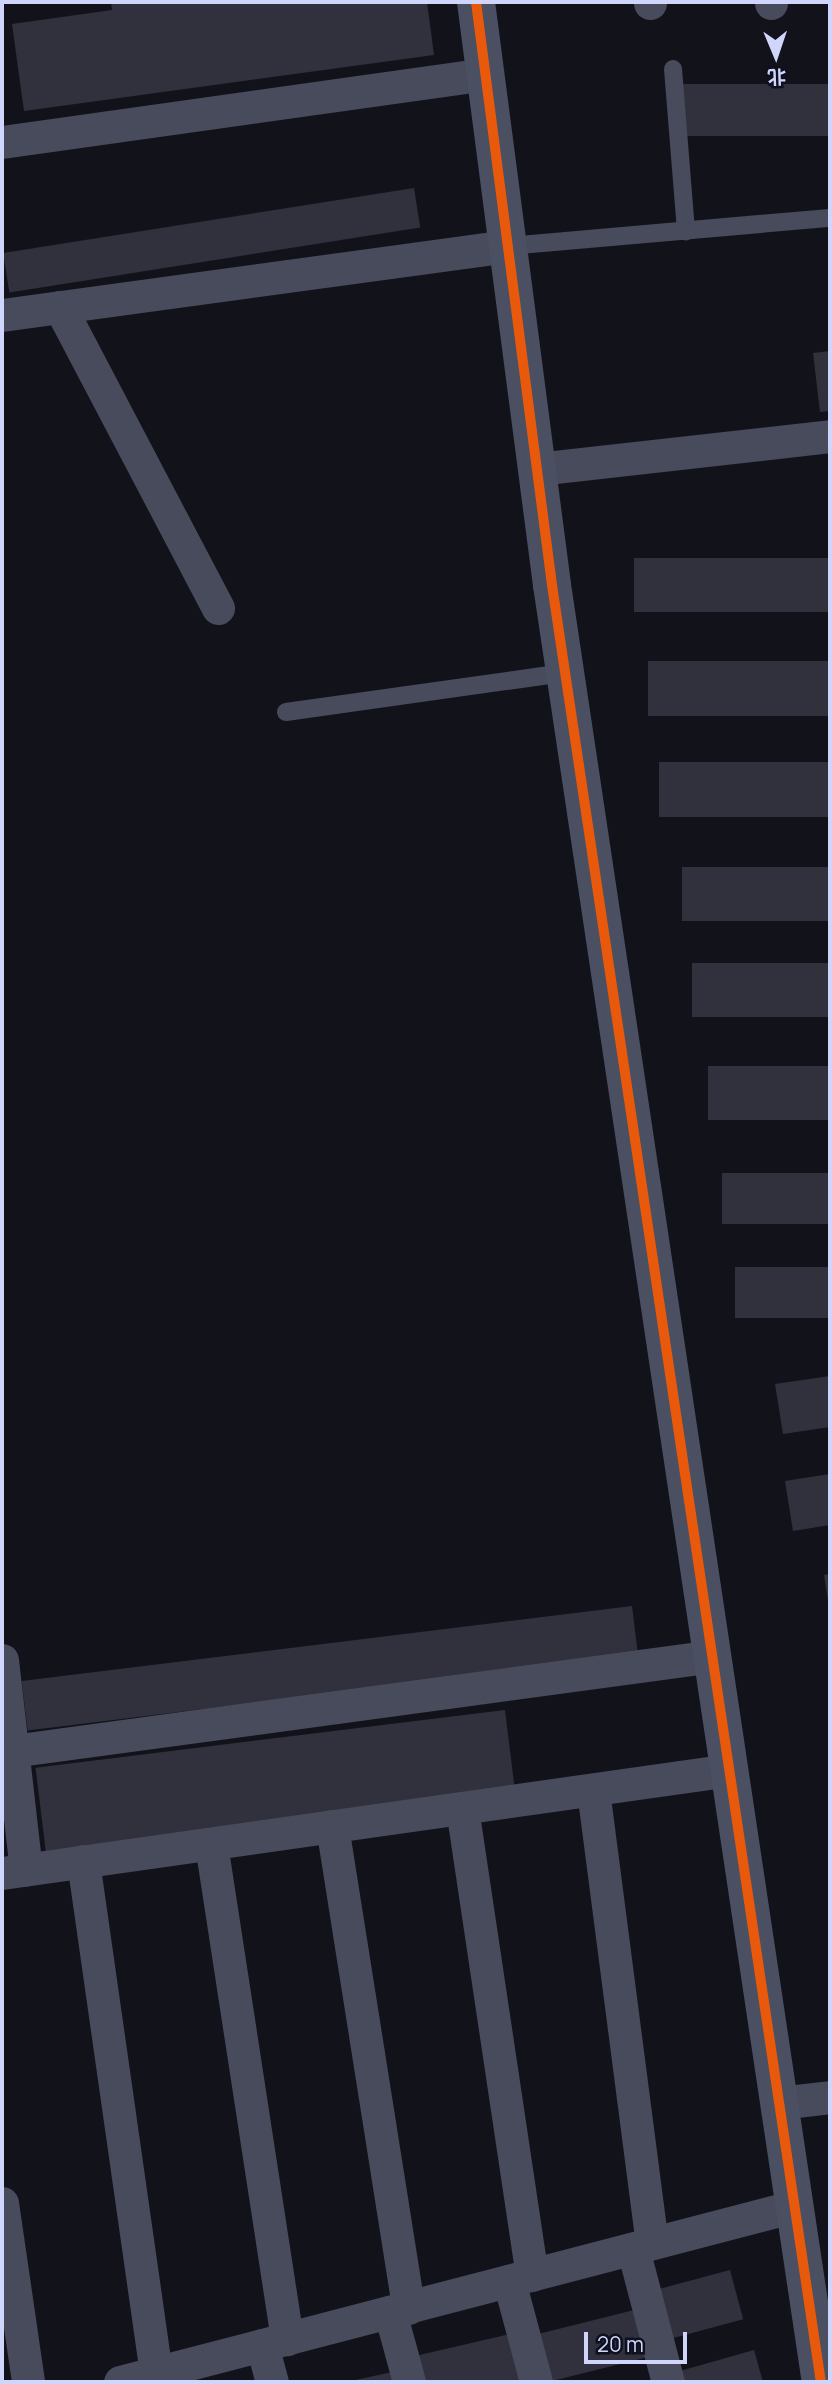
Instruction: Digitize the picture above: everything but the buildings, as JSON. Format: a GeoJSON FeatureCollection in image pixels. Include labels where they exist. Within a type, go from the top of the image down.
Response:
{"type":"FeatureCollection","features":[{"type":"Feature","properties":{"kind":"street"},"geometry":{"type":"LineString","coordinates":[[475,2],[565,673],[821,2382]]}},
{"type":"Feature","properties":{"kind":"street"},"geometry":{"type":"LineString","coordinates":[[2,137],[485,74]]}},
{"type":"Feature","properties":{"kind":"street"},"geometry":{"type":"LineString","coordinates":[[2,315],[508,246]]}},
{"type":"Feature","properties":{"kind":"street"},"geometry":{"type":"LineString","coordinates":[[61,307],[218,608]]}},
{"type":"Feature","properties":{"kind":"street"},"geometry":{"type":"LineString","coordinates":[[537,469],[830,436]]}},
{"type":"Feature","properties":{"kind":"street"},"geometry":{"type":"LineString","coordinates":[[12,1751],[713,1656]]}},
{"type":"Feature","properties":{"kind":"street"},"geometry":{"type":"LineString","coordinates":[[2,1660],[12,1751],[14,1871],[729,1770]]}},
{"type":"Feature","properties":{"kind":"street"},"geometry":{"type":"LineString","coordinates":[[593,1790],[642,2246],[668,2382]]}},
{"type":"Feature","properties":{"kind":"street"},"geometry":{"type":"LineString","coordinates":[[462,1808],[536,2382]]}},
{"type":"Feature","properties":{"kind":"street"},"geometry":{"type":"LineString","coordinates":[[332,1826],[409,2382]]}},
{"type":"Feature","properties":{"kind":"street"},"geometry":{"type":"LineString","coordinates":[[211,1844],[274,2342],[272,2382]]}},
{"type":"Feature","properties":{"kind":"street"},"geometry":{"type":"LineString","coordinates":[[83,1861],[137,2379],[795,2206]]}},
{"type":"Feature","properties":{"kind":"street"},"geometry":{"type":"LineString","coordinates":[[779,2103],[830,2097]]}},
{"type":"Feature","properties":{"kind":"street"},"geometry":{"type":"LineString","coordinates":[[2,2203],[28,2382]]}},
{"type":"Feature","properties":{"kind":"lane"},"geometry":{"type":"LineString","coordinates":[[673,69],[686,230]]}},
{"type":"Feature","properties":{"kind":"lane"},"geometry":{"type":"LineString","coordinates":[[508,246],[830,218]]}},
{"type":"Feature","properties":{"kind":"lane"},"geometry":{"type":"LineString","coordinates":[[286,712],[565,673]]}},
{"type":"Feature","properties":{"kind":"cycle path"},"geometry":{"type":"LineString","coordinates":[[476,2],[552,585],[821,2382]]}}]}
